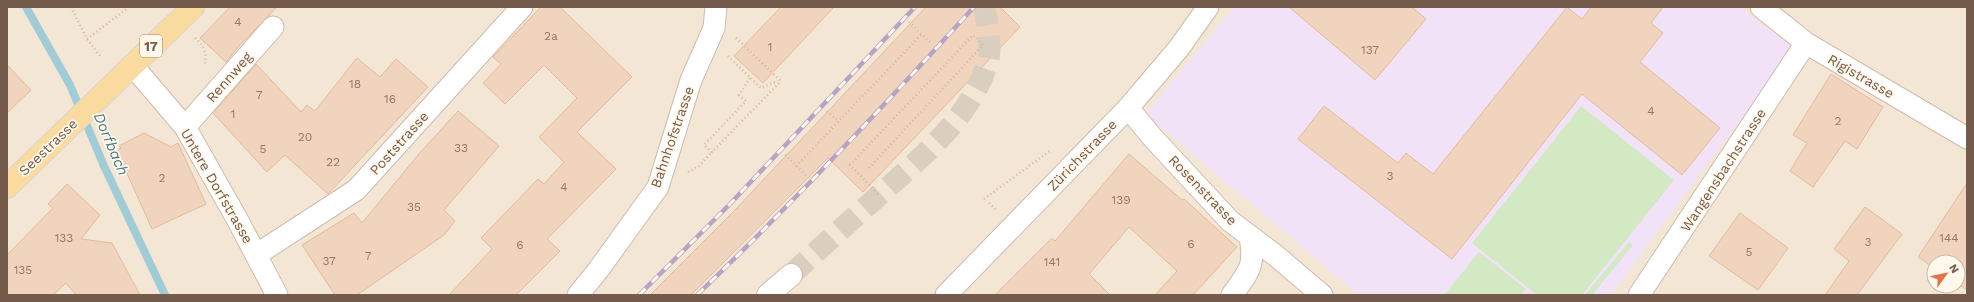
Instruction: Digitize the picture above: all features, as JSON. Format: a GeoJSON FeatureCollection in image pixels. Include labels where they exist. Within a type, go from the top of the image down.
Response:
{"type":"FeatureCollection","features":[{"type":"Feature","properties":{"kind":"main road","name":"Seestrasse"},"geometry":{"type":"LineString","coordinates":[[7,187],[193,7]]}},
{"type":"Feature","properties":{"kind":"main road"},"geometry":{"type":"LineString","coordinates":[[768,295],[791,275]]}},
{"type":"Feature","properties":{"kind":"street","name":"Poststrasse"},"geometry":{"type":"LineString","coordinates":[[256,255],[356,190],[522,7]]}},
{"type":"Feature","properties":{"kind":"street","name":"Bahnhofstrasse"},"geometry":{"type":"LineString","coordinates":[[578,295],[599,269],[658,187],[691,80],[714,28],[716,7]]}},
{"type":"Feature","properties":{"kind":"street","name":"Zürichstrasse"},"geometry":{"type":"LineString","coordinates":[[946,295],[1128,108],[1179,48],[1208,7]]}},
{"type":"Feature","properties":{"kind":"street","name":"Rigistrasse"},"geometry":{"type":"LineString","coordinates":[[1761,7],[1806,44],[1967,138]]}},
{"type":"Feature","properties":{"kind":"street","name":"Rennweg"},"geometry":{"type":"LineString","coordinates":[[185,127],[273,27]]}},
{"type":"Feature","properties":{"kind":"street","name":"Wangensbachstrasse"},"geometry":{"type":"LineString","coordinates":[[1639,295],[1806,44]]}},
{"type":"Feature","properties":{"kind":"street","name":"Untere Dorfstrasse"},"geometry":{"type":"LineString","coordinates":[[132,65],[185,127],[277,295]]}},
{"type":"Feature","properties":{"kind":"street","name":"Rosenstrasse"},"geometry":{"type":"LineString","coordinates":[[1128,108],[1153,138],[1230,221],[1322,295]]}},
{"type":"Feature","properties":{"kind":"street"},"geometry":{"type":"LineString","coordinates":[[1232,295],[1248,273],[1253,256],[1250,236]]}},
{"type":"Feature","properties":{"kind":"path"},"geometry":{"type":"LineString","coordinates":[[71,7],[87,39],[100,56]]}},
{"type":"Feature","properties":{"kind":"path"},"geometry":{"type":"LineString","coordinates":[[87,39],[129,7]]}},
{"type":"Feature","properties":{"kind":"path"},"geometry":{"type":"LineString","coordinates":[[909,22],[932,43]]}},
{"type":"Feature","properties":{"kind":"path"},"geometry":{"type":"LineString","coordinates":[[796,166],[922,34]]}},
{"type":"Feature","properties":{"kind":"path"},"geometry":{"type":"LineString","coordinates":[[869,168],[983,44],[973,35],[850,165],[879,195]]}},
{"type":"Feature","properties":{"kind":"path"},"geometry":{"type":"LineString","coordinates":[[710,39],[735,37],[781,80]]}},
{"type":"Feature","properties":{"kind":"path"},"geometry":{"type":"LineString","coordinates":[[710,39],[761,88],[781,80]]}},
{"type":"Feature","properties":{"kind":"path"},"geometry":{"type":"LineString","coordinates":[[712,152],[704,144],[746,101],[740,95],[750,78]]}},
{"type":"Feature","properties":{"kind":"path"},"geometry":{"type":"LineString","coordinates":[[699,166],[781,80]]}},
{"type":"Feature","properties":{"kind":"path"},"geometry":{"type":"LineString","coordinates":[[827,111],[839,122]]}},
{"type":"Feature","properties":{"kind":"path"},"geometry":{"type":"LineString","coordinates":[[984,199],[1056,146],[1074,164]]}},
{"type":"Feature","properties":{"kind":"path"},"geometry":{"type":"LineString","coordinates":[[785,155],[806,176]]}},
{"type":"Feature","properties":{"kind":"shaded area"},"geometry":{"type":"Polygon","coordinates":[[[7,7],[1967,7],[1967,295],[7,295],[7,7]]]}},
{"type":"Feature","properties":{"kind":"shaded area"},"geometry":{"type":"Polygon","coordinates":[[[1234,7],[1740,7],[1793,48],[1611,295],[1359,295],[1145,114],[1234,7]]]}},
{"type":"Feature","properties":{"kind":"green space"},"geometry":{"type":"Polygon","coordinates":[[[1581,106],[1674,180],[1582,295],[1537,295],[1472,243],[1581,106]]]}},
{"type":"Feature","properties":{"kind":"green space"},"geometry":{"type":"Polygon","coordinates":[[[1629,242],[1633,245],[1592,295],[1585,295],[1629,242]]]}},
{"type":"Feature","properties":{"kind":"green space"},"geometry":{"type":"Polygon","coordinates":[[[1479,252],[1526,289],[1521,295],[1444,295],[1479,252]]]}},
{"type":"Feature","properties":{"kind":"building"},"geometry":{"type":"Polygon","coordinates":[[[230,7],[277,7],[239,46],[226,62],[200,38],[230,7]]]}},
{"type":"Feature","properties":{"kind":"building"},"geometry":{"type":"Polygon","coordinates":[[[541,7],[560,7],[632,77],[577,132],[616,169],[547,239],[560,251],[516,295],[449,295],[492,249],[481,238],[538,179],[544,184],[564,162],[539,137],[577,98],[544,65],[505,104],[483,83],[501,64],[493,57],[541,7]]]}},
{"type":"Feature","properties":{"kind":"building"},"geometry":{"type":"Polygon","coordinates":[[[781,7],[834,7],[763,83],[734,56],[781,7]]]}},
{"type":"Feature","properties":{"kind":"building"},"geometry":{"type":"Polygon","coordinates":[[[926,7],[1000,7],[1020,27],[863,192],[828,158],[691,295],[650,295],[735,210],[926,7]]]}},
{"type":"Feature","properties":{"kind":"building"},"geometry":{"type":"Polygon","coordinates":[[[1289,7],[1412,7],[1426,19],[1375,80],[1289,7]]]}},
{"type":"Feature","properties":{"kind":"building"},"geometry":{"type":"Polygon","coordinates":[[[1567,7],[1582,19],[1591,7],[1663,7],[1651,23],[1663,33],[1640,62],[1720,128],[1682,175],[1582,94],[1452,259],[1298,139],[1324,106],[1398,163],[1406,153],[1433,174],[1567,7]]]}},
{"type":"Feature","properties":{"kind":"building"},"geometry":{"type":"Polygon","coordinates":[[[357,58],[380,77],[396,59],[428,87],[328,194],[285,155],[267,172],[213,113],[256,64],[301,112],[307,105],[315,111],[357,58]]]}},
{"type":"Feature","properties":{"kind":"building"},"geometry":{"type":"Polygon","coordinates":[[[7,65],[31,90],[7,113],[7,65]]]}},
{"type":"Feature","properties":{"kind":"building"},"geometry":{"type":"Polygon","coordinates":[[[1831,74],[1883,107],[1857,149],[1845,141],[1813,187],[1790,171],[1807,143],[1793,135],[1831,74]]]}},
{"type":"Feature","properties":{"kind":"building"},"geometry":{"type":"Polygon","coordinates":[[[458,111],[499,146],[444,210],[455,221],[444,235],[357,295],[335,295],[302,245],[354,213],[362,223],[418,155],[458,111]]]}},
{"type":"Feature","properties":{"kind":"building"},"geometry":{"type":"Polygon","coordinates":[[[144,133],[171,147],[178,143],[206,204],[152,229],[117,151],[121,148],[119,146],[144,133]]]}},
{"type":"Feature","properties":{"kind":"building"},"geometry":{"type":"Polygon","coordinates":[[[1129,154],[1182,200],[1184,199],[1237,247],[1193,295],[1155,295],[1177,271],[1129,227],[1089,274],[1110,295],[995,295],[1052,238],[1055,241],[1129,154]]]}},
{"type":"Feature","properties":{"kind":"building"},"geometry":{"type":"Polygon","coordinates":[[[1967,183],[1967,290],[1966,254],[1926,254],[1926,262],[1918,257],[1967,183]]]}},
{"type":"Feature","properties":{"kind":"building"},"geometry":{"type":"Polygon","coordinates":[[[67,184],[100,215],[81,239],[112,243],[140,295],[76,295],[66,283],[53,295],[7,295],[7,255],[53,208],[48,204],[67,184]]]}},
{"type":"Feature","properties":{"kind":"building"},"geometry":{"type":"Polygon","coordinates":[[[1865,207],[1902,234],[1857,295],[1825,295],[1849,261],[1834,249],[1865,207]]]}},
{"type":"Feature","properties":{"kind":"building"},"geometry":{"type":"Polygon","coordinates":[[[1740,213],[1788,248],[1758,290],[1709,256],[1740,213]]]}},
{"type":"Feature","properties":{"kind":"waterway","name":"Dorfbach"},"geometry":{"type":"LineString","coordinates":[[26,7],[70,85],[104,166],[165,295]]}},
{"type":"Feature","properties":{"kind":"tunnel"},"geometry":{"type":"LineString","coordinates":[[791,275],[926,153],[956,120],[980,82],[988,61],[988,27],[984,7]]}},
{"type":"Feature","properties":{"kind":"railway"},"geometry":{"type":"LineString","coordinates":[[639,295],[730,204],[915,7]]}},
{"type":"Feature","properties":{"kind":"railway"},"geometry":{"type":"LineString","coordinates":[[697,295],[838,154],[974,7]]}}]}
